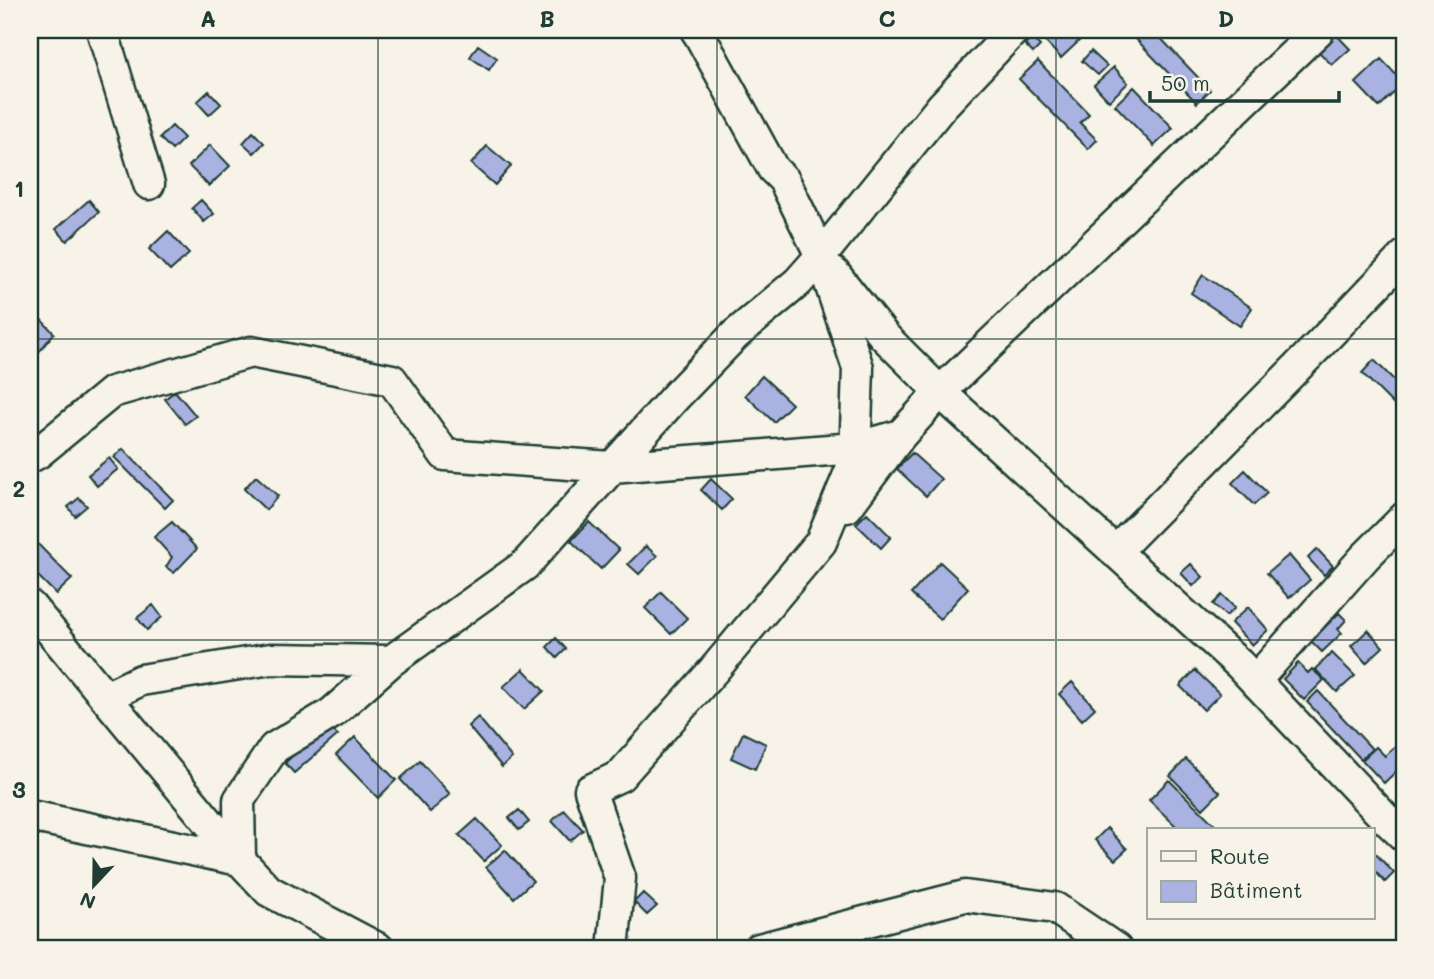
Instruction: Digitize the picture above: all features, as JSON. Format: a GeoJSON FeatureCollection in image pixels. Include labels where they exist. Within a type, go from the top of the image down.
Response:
{"type":"FeatureCollection","features":[{"type":"Feature","properties":{"kind":"street"},"geometry":{"type":"LineString","coordinates":[[102,30],[149,184]]}},
{"type":"Feature","properties":{"kind":"street"},"geometry":{"type":"LineString","coordinates":[[696,30],[773,169],[784,180],[821,256],[858,368],[855,460],[821,542]]}},
{"type":"Feature","properties":{"kind":"street"},"geometry":{"type":"LineString","coordinates":[[240,860],[239,800],[274,748],[332,713],[391,662],[525,565],[676,396],[735,335],[798,282],[942,106],[1014,30]]}},
{"type":"Feature","properties":{"kind":"street"},"geometry":{"type":"LineString","coordinates":[[613,949],[620,878],[590,790],[620,776],[713,671],[821,542],[901,435],[940,391],[1319,30]]}},
{"type":"Feature","properties":{"kind":"street"},"geometry":{"type":"LineString","coordinates":[[821,256],[884,336],[940,391],[1239,664],[1404,836]]}},
{"type":"Feature","properties":{"kind":"street"},"geometry":{"type":"LineString","coordinates":[[1115,552],[1404,256]]}},
{"type":"Feature","properties":{"kind":"street"},"geometry":{"type":"LineString","coordinates":[[30,457],[112,392],[251,352],[392,380],[445,454],[611,467],[855,448],[901,435]]}},
{"type":"Feature","properties":{"kind":"street"},"geometry":{"type":"LineString","coordinates":[[1255,681],[1365,557],[1404,518]]}},
{"type":"Feature","properties":{"kind":"street"},"geometry":{"type":"LineString","coordinates":[[30,606],[240,860],[269,891],[379,949]]}},
{"type":"Feature","properties":{"kind":"street"},"geometry":{"type":"LineString","coordinates":[[106,697],[141,680],[271,659],[391,662]]}},
{"type":"Feature","properties":{"kind":"street"},"geometry":{"type":"LineString","coordinates":[[30,816],[240,860]]}},
{"type":"Feature","properties":{"kind":"street"},"geometry":{"type":"LineString","coordinates":[[759,949],[965,896],[1055,908],[1116,949]]}},
{"type":"Feature","properties":{"kind":"building"},"geometry":{"type":"Polygon","coordinates":[[[1034,30],[1068,30],[1079,41],[1061,58],[1034,30]]]}},
{"type":"Feature","properties":{"kind":"building"},"geometry":{"type":"Polygon","coordinates":[[[1143,30],[1153,30],[1210,90],[1197,103],[1135,38],[1143,30]]]}},
{"type":"Feature","properties":{"kind":"building"},"geometry":{"type":"Polygon","coordinates":[[[1333,31],[1350,49],[1332,65],[1315,48],[1333,31]]]}},
{"type":"Feature","properties":{"kind":"building"},"geometry":{"type":"Polygon","coordinates":[[[1032,38],[1040,46],[1033,53],[1025,45],[1032,38]]]}},
{"type":"Feature","properties":{"kind":"building"},"geometry":{"type":"Polygon","coordinates":[[[478,45],[497,58],[489,70],[470,57],[478,45]]]}},
{"type":"Feature","properties":{"kind":"building"},"geometry":{"type":"Polygon","coordinates":[[[1091,51],[1107,66],[1098,75],[1082,61],[1091,51]]]}},
{"type":"Feature","properties":{"kind":"building"},"geometry":{"type":"Polygon","coordinates":[[[1381,59],[1404,83],[1379,107],[1356,83],[1381,59]]]}},
{"type":"Feature","properties":{"kind":"building"},"geometry":{"type":"Polygon","coordinates":[[[1038,61],[1089,114],[1080,123],[1097,140],[1088,149],[1019,79],[1038,61]]]}},
{"type":"Feature","properties":{"kind":"building"},"geometry":{"type":"Polygon","coordinates":[[[1114,67],[1128,83],[1109,101],[1094,85],[1114,67]]]}},
{"type":"Feature","properties":{"kind":"building"},"geometry":{"type":"Polygon","coordinates":[[[1134,87],[1173,128],[1154,146],[1115,105],[1134,87]]]}},
{"type":"Feature","properties":{"kind":"building"},"geometry":{"type":"Polygon","coordinates":[[[209,91],[221,104],[209,115],[197,102],[209,91]]]}},
{"type":"Feature","properties":{"kind":"building"},"geometry":{"type":"Polygon","coordinates":[[[172,126],[184,138],[172,150],[160,138],[172,126]]]}},
{"type":"Feature","properties":{"kind":"building"},"geometry":{"type":"Polygon","coordinates":[[[253,132],[264,143],[254,153],[243,143],[253,132]]]}},
{"type":"Feature","properties":{"kind":"building"},"geometry":{"type":"Polygon","coordinates":[[[210,145],[230,166],[209,186],[189,166],[210,145]]]}},
{"type":"Feature","properties":{"kind":"building"},"geometry":{"type":"Polygon","coordinates":[[[487,146],[511,166],[495,185],[471,164],[487,146]]]}},
{"type":"Feature","properties":{"kind":"building"},"geometry":{"type":"Polygon","coordinates":[[[89,200],[99,212],[67,241],[56,229],[89,200]]]}},
{"type":"Feature","properties":{"kind":"building"},"geometry":{"type":"Polygon","coordinates":[[[201,200],[214,214],[204,222],[192,208],[201,200]]]}},
{"type":"Feature","properties":{"kind":"building"},"geometry":{"type":"Polygon","coordinates":[[[168,231],[189,254],[170,271],[149,249],[168,231]]]}},
{"type":"Feature","properties":{"kind":"building"},"geometry":{"type":"Polygon","coordinates":[[[1203,275],[1252,308],[1240,326],[1191,293],[1203,275]]]}},
{"type":"Feature","properties":{"kind":"building"},"geometry":{"type":"Polygon","coordinates":[[[30,308],[54,333],[38,353],[30,345],[30,308]]]}},
{"type":"Feature","properties":{"kind":"building"},"geometry":{"type":"Polygon","coordinates":[[[1374,360],[1399,385],[1404,380],[1404,415],[1362,373],[1374,360]]]}},
{"type":"Feature","properties":{"kind":"building"},"geometry":{"type":"Polygon","coordinates":[[[762,376],[792,404],[774,422],[745,395],[762,376]]]}},
{"type":"Feature","properties":{"kind":"building"},"geometry":{"type":"Polygon","coordinates":[[[175,391],[196,416],[185,424],[165,399],[175,391]]]}},
{"type":"Feature","properties":{"kind":"building"},"geometry":{"type":"Polygon","coordinates":[[[123,449],[173,500],[165,508],[114,457],[123,449]]]}},
{"type":"Feature","properties":{"kind":"building"},"geometry":{"type":"Polygon","coordinates":[[[912,453],[941,479],[926,496],[897,469],[912,453]]]}},
{"type":"Feature","properties":{"kind":"building"},"geometry":{"type":"Polygon","coordinates":[[[109,458],[118,469],[97,486],[88,475],[109,458]]]}},
{"type":"Feature","properties":{"kind":"building"},"geometry":{"type":"Polygon","coordinates":[[[1245,470],[1267,493],[1254,505],[1232,483],[1245,470]]]}},
{"type":"Feature","properties":{"kind":"building"},"geometry":{"type":"Polygon","coordinates":[[[256,476],[278,496],[266,510],[244,489],[256,476]]]}},
{"type":"Feature","properties":{"kind":"building"},"geometry":{"type":"Polygon","coordinates":[[[711,479],[732,499],[722,510],[701,490],[711,479]]]}},
{"type":"Feature","properties":{"kind":"building"},"geometry":{"type":"Polygon","coordinates":[[[79,498],[87,506],[75,516],[68,507],[79,498]]]}},
{"type":"Feature","properties":{"kind":"building"},"geometry":{"type":"Polygon","coordinates":[[[867,513],[891,537],[881,548],[856,524],[867,513]]]}},
{"type":"Feature","properties":{"kind":"building"},"geometry":{"type":"Polygon","coordinates":[[[172,522],[197,549],[174,573],[166,567],[172,557],[154,537],[172,522]]]}},
{"type":"Feature","properties":{"kind":"building"},"geometry":{"type":"Polygon","coordinates":[[[589,522],[619,550],[601,569],[571,541],[589,522]]]}},
{"type":"Feature","properties":{"kind":"building"},"geometry":{"type":"Polygon","coordinates":[[[30,536],[72,579],[56,594],[30,568],[30,536]]]}},
{"type":"Feature","properties":{"kind":"building"},"geometry":{"type":"Polygon","coordinates":[[[646,546],[657,556],[639,574],[628,564],[646,546]]]}},
{"type":"Feature","properties":{"kind":"building"},"geometry":{"type":"Polygon","coordinates":[[[1317,549],[1333,566],[1324,575],[1308,558],[1317,549]]]}},
{"type":"Feature","properties":{"kind":"building"},"geometry":{"type":"Polygon","coordinates":[[[1289,555],[1310,580],[1289,598],[1267,573],[1289,555]]]}},
{"type":"Feature","properties":{"kind":"building"},"geometry":{"type":"Polygon","coordinates":[[[940,562],[968,588],[940,619],[911,594],[940,562]]]}},
{"type":"Feature","properties":{"kind":"building"},"geometry":{"type":"Polygon","coordinates":[[[1191,564],[1203,577],[1193,586],[1181,573],[1191,564]]]}},
{"type":"Feature","properties":{"kind":"building"},"geometry":{"type":"Polygon","coordinates":[[[661,592],[687,618],[671,634],[645,608],[661,592]]]}},
{"type":"Feature","properties":{"kind":"building"},"geometry":{"type":"Polygon","coordinates":[[[1222,595],[1235,608],[1226,616],[1213,604],[1222,595]]]}},
{"type":"Feature","properties":{"kind":"building"},"geometry":{"type":"Polygon","coordinates":[[[153,605],[162,617],[147,630],[137,618],[153,605]]]}},
{"type":"Feature","properties":{"kind":"building"},"geometry":{"type":"Polygon","coordinates":[[[1248,607],[1268,630],[1252,645],[1231,623],[1248,607]]]}},
{"type":"Feature","properties":{"kind":"building"},"geometry":{"type":"Polygon","coordinates":[[[1339,613],[1346,620],[1338,629],[1342,633],[1322,652],[1311,641],[1339,613]]]}},
{"type":"Feature","properties":{"kind":"building"},"geometry":{"type":"Polygon","coordinates":[[[1368,630],[1383,647],[1366,663],[1351,646],[1368,630]]]}},
{"type":"Feature","properties":{"kind":"building"},"geometry":{"type":"Polygon","coordinates":[[[556,638],[566,649],[557,658],[547,647],[556,638]]]}},
{"type":"Feature","properties":{"kind":"building"},"geometry":{"type":"Polygon","coordinates":[[[1332,653],[1355,676],[1337,692],[1315,669],[1332,653]]]}},
{"type":"Feature","properties":{"kind":"building"},"geometry":{"type":"Polygon","coordinates":[[[1298,663],[1308,673],[1312,669],[1324,680],[1304,700],[1283,679],[1298,663]]]}},
{"type":"Feature","properties":{"kind":"building"},"geometry":{"type":"Polygon","coordinates":[[[523,669],[544,691],[524,709],[503,687],[523,669]]]}},
{"type":"Feature","properties":{"kind":"building"},"geometry":{"type":"Polygon","coordinates":[[[1195,670],[1220,694],[1204,710],[1180,686],[1195,670]]]}},
{"type":"Feature","properties":{"kind":"building"},"geometry":{"type":"Polygon","coordinates":[[[1072,682],[1095,708],[1082,720],[1059,694],[1072,682]]]}},
{"type":"Feature","properties":{"kind":"building"},"geometry":{"type":"Polygon","coordinates":[[[1318,691],[1372,749],[1361,759],[1307,702],[1318,691]]]}},
{"type":"Feature","properties":{"kind":"building"},"geometry":{"type":"Polygon","coordinates":[[[478,717],[512,758],[502,767],[468,726],[478,717]]]}},
{"type":"Feature","properties":{"kind":"building"},"geometry":{"type":"Polygon","coordinates":[[[325,725],[338,735],[294,773],[285,763],[325,725]]]}},
{"type":"Feature","properties":{"kind":"building"},"geometry":{"type":"Polygon","coordinates":[[[743,733],[766,744],[755,769],[731,758],[743,733]]]}},
{"type":"Feature","properties":{"kind":"building"},"geometry":{"type":"Polygon","coordinates":[[[355,737],[396,780],[378,798],[336,755],[355,737]]]}},
{"type":"Feature","properties":{"kind":"building"},"geometry":{"type":"Polygon","coordinates":[[[1404,738],[1404,764],[1384,783],[1362,760],[1376,747],[1385,756],[1404,738]]]}},
{"type":"Feature","properties":{"kind":"building"},"geometry":{"type":"Polygon","coordinates":[[[1186,759],[1220,792],[1203,809],[1170,776],[1186,759]]]}},
{"type":"Feature","properties":{"kind":"building"},"geometry":{"type":"Polygon","coordinates":[[[420,761],[450,794],[430,812],[400,779],[420,761]]]}},
{"type":"Feature","properties":{"kind":"building"},"geometry":{"type":"Polygon","coordinates":[[[1169,780],[1218,828],[1178,828],[1149,800],[1169,780]]]}},
{"type":"Feature","properties":{"kind":"building"},"geometry":{"type":"Polygon","coordinates":[[[519,810],[529,822],[519,830],[509,818],[519,810]]]}},
{"type":"Feature","properties":{"kind":"building"},"geometry":{"type":"Polygon","coordinates":[[[564,810],[583,830],[570,841],[552,821],[564,810]]]}},
{"type":"Feature","properties":{"kind":"building"},"geometry":{"type":"Polygon","coordinates":[[[477,819],[502,845],[484,861],[459,835],[477,819]]]}},
{"type":"Feature","properties":{"kind":"building"},"geometry":{"type":"Polygon","coordinates":[[[1107,828],[1127,849],[1115,860],[1095,840],[1107,828]]]}},
{"type":"Feature","properties":{"kind":"building"},"geometry":{"type":"Polygon","coordinates":[[[505,850],[533,881],[514,898],[486,867],[505,850]]]}},
{"type":"Feature","properties":{"kind":"building"},"geometry":{"type":"Polygon","coordinates":[[[1374,852],[1394,873],[1385,882],[1374,870],[1374,852]]]}},
{"type":"Feature","properties":{"kind":"building"},"geometry":{"type":"Polygon","coordinates":[[[643,893],[657,906],[647,915],[634,902],[643,893]]]}}]}
